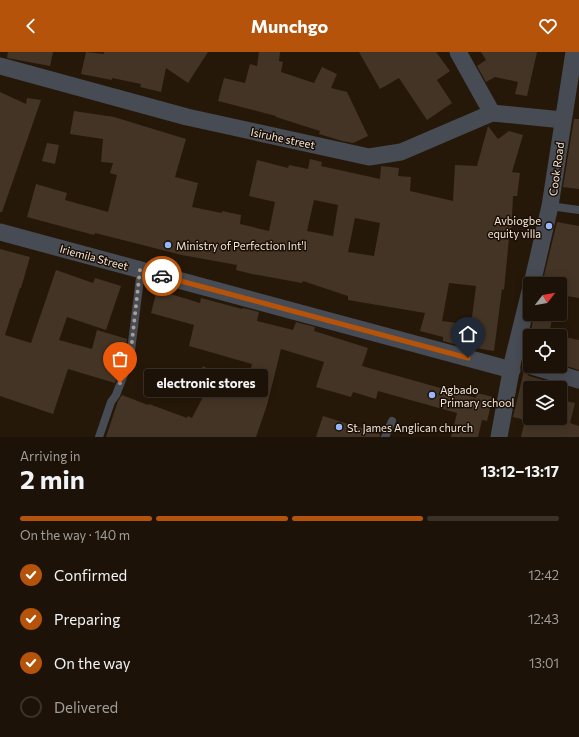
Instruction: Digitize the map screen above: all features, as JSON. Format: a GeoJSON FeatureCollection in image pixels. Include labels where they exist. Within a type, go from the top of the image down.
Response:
{"type":"FeatureCollection","features":[{"type":"Feature","properties":{"kind":"street"},"geometry":{"type":"LineString","coordinates":[[458,52],[492,113]]}},
{"type":"Feature","properties":{"kind":"street","name":"Cook Road"},"geometry":{"type":"LineString","coordinates":[[534,277],[550,206],[574,52]]}},
{"type":"Feature","properties":{"kind":"street","name":"Isiruhe street"},"geometry":{"type":"LineString","coordinates":[[0,66],[187,117],[369,157],[401,152],[492,113],[563,120]]}},
{"type":"Feature","properties":{"kind":"street","name":"Iriemila Street"},"geometry":{"type":"LineString","coordinates":[[0,232],[140,270],[513,365],[523,366]]}},
{"type":"Feature","properties":{"kind":"street"},"geometry":{"type":"LineString","coordinates":[[499,437],[523,321]]}},
{"type":"Feature","properties":{"kind":"street","name":"Iriemila Street"},"geometry":{"type":"LineString","coordinates":[[555,373],[579,380]]}},
{"type":"Feature","properties":{"kind":"lane"},"geometry":{"type":"LineString","coordinates":[[550,206],[579,210]]}},
{"type":"Feature","properties":{"kind":"lane"},"geometry":{"type":"LineString","coordinates":[[99,437],[111,402],[116,395],[130,359],[140,270]]}},
{"type":"Feature","properties":{"kind":"lane"},"geometry":{"type":"LineString","coordinates":[[385,437],[392,421]]}},
{"type":"Feature","properties":{"kind":"building"},"geometry":{"type":"Polygon","coordinates":[[[8,52],[53,52],[50,66],[7,58],[8,52]]]}},
{"type":"Feature","properties":{"kind":"building"},"geometry":{"type":"Polygon","coordinates":[[[86,52],[104,54],[104,52],[208,52],[188,83],[166,68],[161,92],[140,87],[141,84],[81,74],[86,52]]]}},
{"type":"Feature","properties":{"kind":"building"},"geometry":{"type":"Polygon","coordinates":[[[259,52],[280,52],[279,61],[283,62],[281,72],[314,83],[322,67],[337,74],[331,88],[347,92],[368,136],[353,143],[342,141],[319,134],[320,131],[276,116],[218,101],[224,78],[245,83],[250,64],[257,66],[259,52]]]}},
{"type":"Feature","properties":{"kind":"building"},"geometry":{"type":"Polygon","coordinates":[[[359,52],[436,52],[450,71],[437,80],[452,103],[427,120],[399,78],[380,89],[359,52]]]}},
{"type":"Feature","properties":{"kind":"building"},"geometry":{"type":"Polygon","coordinates":[[[481,52],[537,52],[527,96],[515,94],[518,82],[495,77],[486,82],[477,66],[486,60],[481,52]]]}},
{"type":"Feature","properties":{"kind":"building"},"geometry":{"type":"Polygon","coordinates":[[[0,92],[26,104],[27,98],[41,100],[2,212],[0,212],[0,92]]]}},
{"type":"Feature","properties":{"kind":"building"},"geometry":{"type":"Polygon","coordinates":[[[74,111],[114,117],[186,139],[175,177],[198,183],[192,207],[241,215],[240,224],[269,231],[275,202],[249,196],[257,160],[288,168],[289,165],[308,169],[310,159],[322,162],[321,166],[380,179],[381,166],[399,168],[398,176],[411,177],[410,191],[453,201],[455,165],[477,166],[488,126],[498,139],[509,131],[523,135],[512,172],[520,173],[517,196],[513,196],[511,238],[509,238],[504,290],[502,289],[494,351],[443,341],[443,337],[420,331],[425,313],[348,300],[348,296],[303,281],[302,283],[252,274],[236,270],[237,265],[182,255],[95,233],[94,235],[27,217],[36,184],[67,193],[65,200],[108,212],[117,175],[110,173],[113,163],[101,162],[103,139],[70,134],[74,111]],[[314,200],[307,231],[333,236],[338,205],[314,200]],[[355,218],[348,252],[374,256],[380,223],[355,218]],[[449,283],[442,321],[471,325],[476,286],[449,283]]]}},
{"type":"Feature","properties":{"kind":"building"},"geometry":{"type":"Polygon","coordinates":[[[574,119],[579,119],[579,189],[563,187],[574,119]]]}},
{"type":"Feature","properties":{"kind":"building"},"geometry":{"type":"Polygon","coordinates":[[[47,143],[59,145],[55,164],[42,161],[47,143]]]}},
{"type":"Feature","properties":{"kind":"building"},"geometry":{"type":"Polygon","coordinates":[[[557,222],[579,226],[579,298],[567,296],[567,277],[544,277],[557,222]]]}},
{"type":"Feature","properties":{"kind":"building"},"geometry":{"type":"Polygon","coordinates":[[[0,249],[30,257],[5,335],[31,343],[56,270],[93,283],[95,278],[121,286],[106,330],[67,317],[59,340],[92,349],[97,330],[127,339],[125,356],[115,383],[68,369],[53,414],[0,396],[0,249]]]}},
{"type":"Feature","properties":{"kind":"building"},"geometry":{"type":"Polygon","coordinates":[[[157,290],[200,303],[201,298],[259,312],[257,321],[293,330],[296,322],[315,327],[314,331],[368,348],[362,366],[476,398],[477,393],[493,397],[487,421],[482,420],[478,437],[451,437],[457,413],[378,391],[376,399],[353,392],[351,397],[316,387],[324,362],[281,349],[267,405],[256,437],[106,437],[118,401],[122,395],[187,418],[188,416],[192,418],[205,393],[192,386],[203,366],[246,390],[252,364],[189,346],[194,325],[151,313],[157,290]]]}},
{"type":"Feature","properties":{"kind":"building"},"geometry":{"type":"Polygon","coordinates":[[[533,321],[552,321],[550,329],[531,329],[533,321]]]}},
{"type":"Feature","properties":{"kind":"building"},"geometry":{"type":"Polygon","coordinates":[[[567,337],[579,340],[579,370],[567,366],[567,337]]]}},
{"type":"Feature","properties":{"kind":"building"},"geometry":{"type":"Polygon","coordinates":[[[524,373],[546,381],[523,381],[523,420],[513,417],[524,373]]]}},
{"type":"Feature","properties":{"kind":"building"},"geometry":{"type":"Polygon","coordinates":[[[567,401],[575,403],[570,423],[579,426],[579,437],[521,437],[524,425],[567,425],[567,401]]]}},
{"type":"Feature","properties":{"kind":"building","name":"St. James Anglican church"},"geometry":{"type":"Polygon","coordinates":[[[323,416],[380,434],[380,437],[316,437],[323,416]]]}},
{"type":"Feature","properties":{"kind":"way so far"},"geometry":{"type":"LineString","coordinates":[[120,383],[130,359],[140,270],[162,276]]}},
{"type":"Feature","properties":{"kind":"place","name":"Avbiogbe equity villa"},"geometry":{"type":"Point","coordinates":[549,226]}},
{"type":"Feature","properties":{"kind":"place","name":"Ministry of Perfection Int'l"},"geometry":{"type":"Point","coordinates":[168,245]}},
{"type":"Feature","properties":{"kind":"place","name":"electronic stores"},"geometry":{"type":"Point","coordinates":[120,383]}},
{"type":"Feature","properties":{"kind":"place","name":"Agbado Primary school"},"geometry":{"type":"Point","coordinates":[432,395]}},
{"type":"Feature","properties":{"kind":"place","name":"St. James Anglican church"},"geometry":{"type":"Point","coordinates":[339,427]}},
{"type":"Feature","properties":{"kind":"route"},"geometry":{"type":"LineString","coordinates":[[162,276],[468,358]]}}]}
